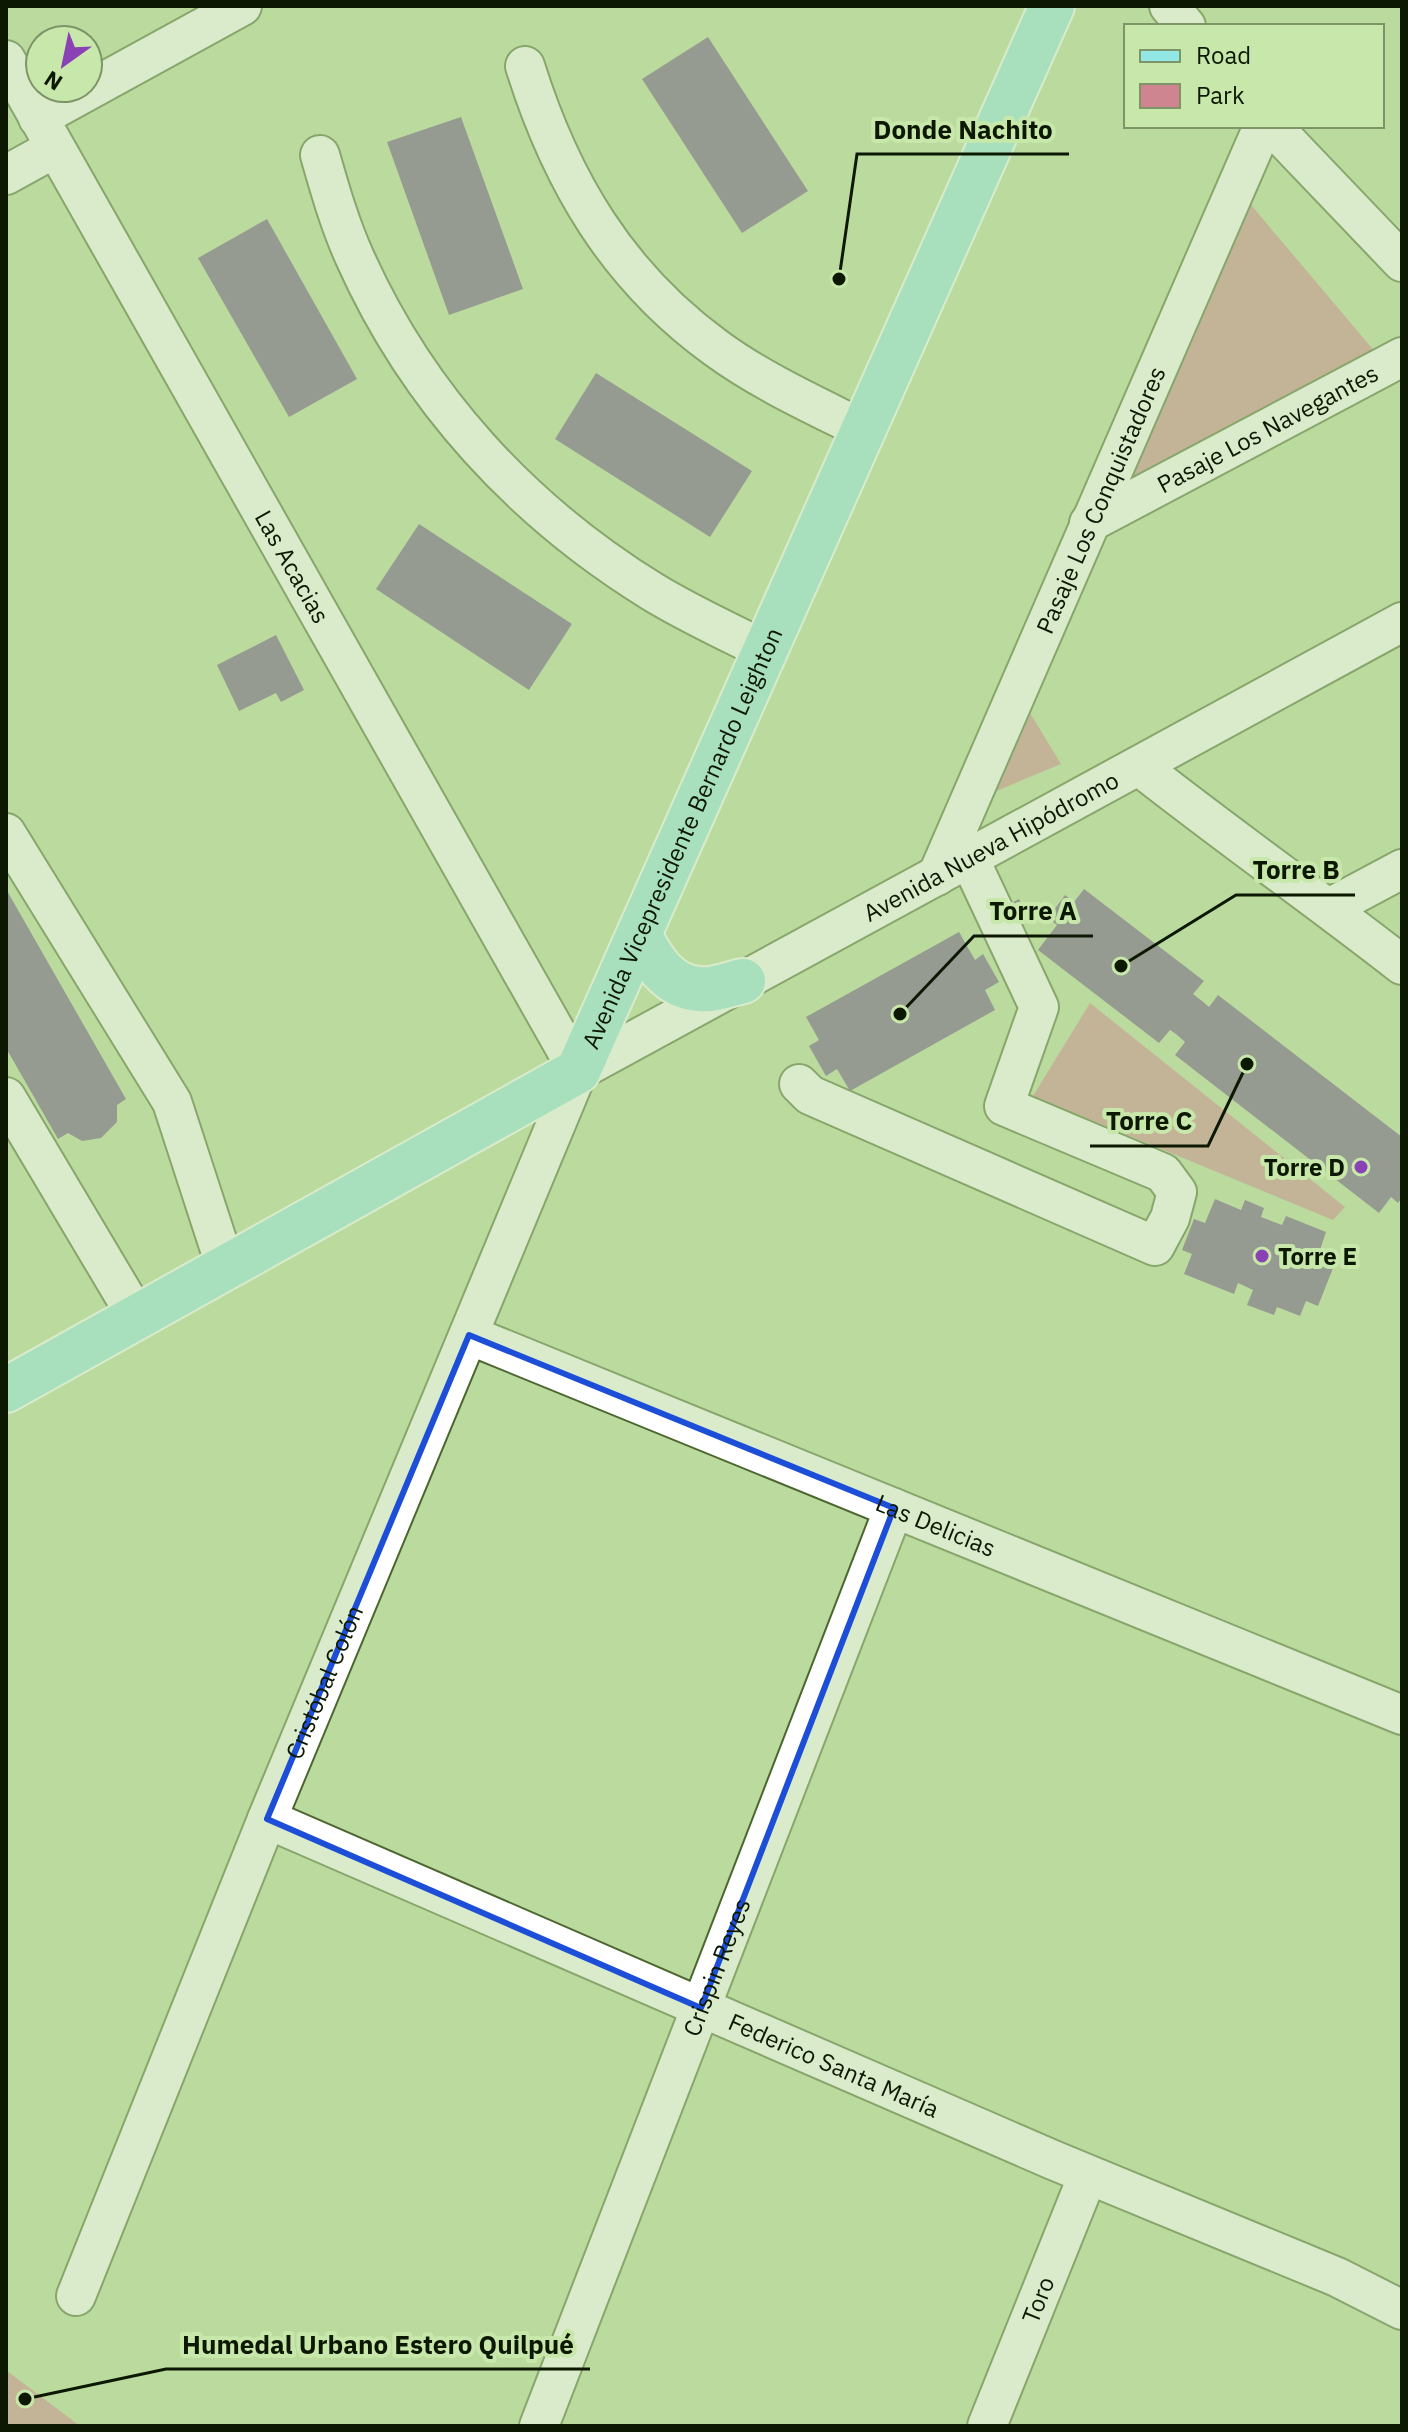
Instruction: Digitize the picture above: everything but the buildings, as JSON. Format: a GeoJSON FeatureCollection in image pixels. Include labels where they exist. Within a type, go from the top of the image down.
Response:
{"type":"FeatureCollection","features":[{"type":"Feature","properties":{"kind":"main road","name":"Avenida Vicepresidente Bernardo Leighton"},"geometry":{"type":"LineString","coordinates":[[6,1390],[578,1071],[1052,6]]}},
{"type":"Feature","properties":{"kind":"main road"},"geometry":{"type":"LineString","coordinates":[[639,935],[655,965],[687,987],[701,990],[743,981]]}},
{"type":"Feature","properties":{"kind":"street"},"geometry":{"type":"LineString","coordinates":[[6,175],[47,133],[242,6]]}},
{"type":"Feature","properties":{"kind":"street"},"geometry":{"type":"LineString","coordinates":[[1169,6],[1184,24]]}},
{"type":"Feature","properties":{"kind":"street","name":"Las Acacias"},"geometry":{"type":"LineString","coordinates":[[6,60],[578,1071]]}},
{"type":"Feature","properties":{"kind":"street"},"geometry":{"type":"LineString","coordinates":[[525,66],[545,126],[579,196],[604,235],[638,277],[675,315],[716,348],[760,377],[864,430]]}},
{"type":"Feature","properties":{"kind":"street","name":"Pasaje Los Conquistadores"},"geometry":{"type":"LineString","coordinates":[[953,867],[1089,523],[1262,128]]}},
{"type":"Feature","properties":{"kind":"street"},"geometry":{"type":"LineString","coordinates":[[1274,128],[1402,262]]}},
{"type":"Feature","properties":{"kind":"street"},"geometry":{"type":"LineString","coordinates":[[320,155],[335,207],[378,305],[420,374],[473,443],[536,506],[606,561],[656,594],[766,651]]}},
{"type":"Feature","properties":{"kind":"street","name":"Pasaje Los Navegantes"},"geometry":{"type":"LineString","coordinates":[[1089,523],[1402,357]]}},
{"type":"Feature","properties":{"kind":"street","name":"Avenida Nueva Hipódromo"},"geometry":{"type":"LineString","coordinates":[[578,1071],[1402,622]]}},
{"type":"Feature","properties":{"kind":"street"},"geometry":{"type":"LineString","coordinates":[[1139,766],[1402,965]]}},
{"type":"Feature","properties":{"kind":"street"},"geometry":{"type":"LineString","coordinates":[[6,833],[172,1102],[226,1268]]}},
{"type":"Feature","properties":{"kind":"street"},"geometry":{"type":"LineString","coordinates":[[799,1084],[810,1095],[1155,1246],[1170,1218],[1177,1192],[1163,1173],[1004,1106],[1039,1007],[953,867]]}},
{"type":"Feature","properties":{"kind":"street"},"geometry":{"type":"LineString","coordinates":[[1329,908],[1402,869]]}},
{"type":"Feature","properties":{"kind":"street","name":"Cristóbal Colón"},"geometry":{"type":"LineString","coordinates":[[76,2296],[267,1819],[578,1071]]}},
{"type":"Feature","properties":{"kind":"street"},"geometry":{"type":"LineString","coordinates":[[6,1097],[137,1317]]}},
{"type":"Feature","properties":{"kind":"street","name":"Las Delicias"},"geometry":{"type":"LineString","coordinates":[[469,1335],[1402,1715]]}},
{"type":"Feature","properties":{"kind":"street","name":"Crispin Reyes"},"geometry":{"type":"LineString","coordinates":[[539,2426],[894,1508]]}},
{"type":"Feature","properties":{"kind":"street","name":"Federico Santa María"},"geometry":{"type":"LineString","coordinates":[[267,1819],[1088,2175],[1337,2277],[1402,2310]]}},
{"type":"Feature","properties":{"kind":"street","name":"Toro"},"geometry":{"type":"LineString","coordinates":[[987,2426],[1088,2175]]}},
{"type":"Feature","properties":{"kind":"highlighted area"},"geometry":{"type":"Polygon","coordinates":[[[469,1335],[894,1508],[701,2008],[267,1819],[469,1335]]]}},
{"type":"Feature","properties":{"kind":"green space"},"geometry":{"type":"Polygon","coordinates":[[[1246,199],[1376,353],[1130,483],[1246,199]]]}},
{"type":"Feature","properties":{"kind":"green space"},"geometry":{"type":"Polygon","coordinates":[[[1027,708],[1061,764],[982,797],[1027,708]]]}},
{"type":"Feature","properties":{"kind":"green space"},"geometry":{"type":"Polygon","coordinates":[[[1090,1003],[1345,1207],[1333,1220],[1033,1096],[1090,1003]]]}},
{"type":"Feature","properties":{"kind":"green space"},"geometry":{"type":"Polygon","coordinates":[[[7,2371],[80,2426],[6,2426],[7,2371]]]}},
{"type":"Feature","properties":{"kind":"place","name":"Donde Nachito"},"geometry":{"type":"Point","coordinates":[839,279]}},
{"type":"Feature","properties":{"kind":"place","name":"Torre B"},"geometry":{"type":"Point","coordinates":[1121,966]}},
{"type":"Feature","properties":{"kind":"place","name":"Torre A"},"geometry":{"type":"Point","coordinates":[900,1014]}},
{"type":"Feature","properties":{"kind":"place","name":"Torre C"},"geometry":{"type":"Point","coordinates":[1247,1064]}},
{"type":"Feature","properties":{"kind":"place","name":"Torre D"},"geometry":{"type":"Point","coordinates":[1361,1167]}},
{"type":"Feature","properties":{"kind":"place","name":"Torre E"},"geometry":{"type":"Point","coordinates":[1262,1256]}},
{"type":"Feature","properties":{"kind":"place","name":"Humedal Urbano Estero Quilpué"},"geometry":{"type":"Point","coordinates":[25,2399]}}]}
